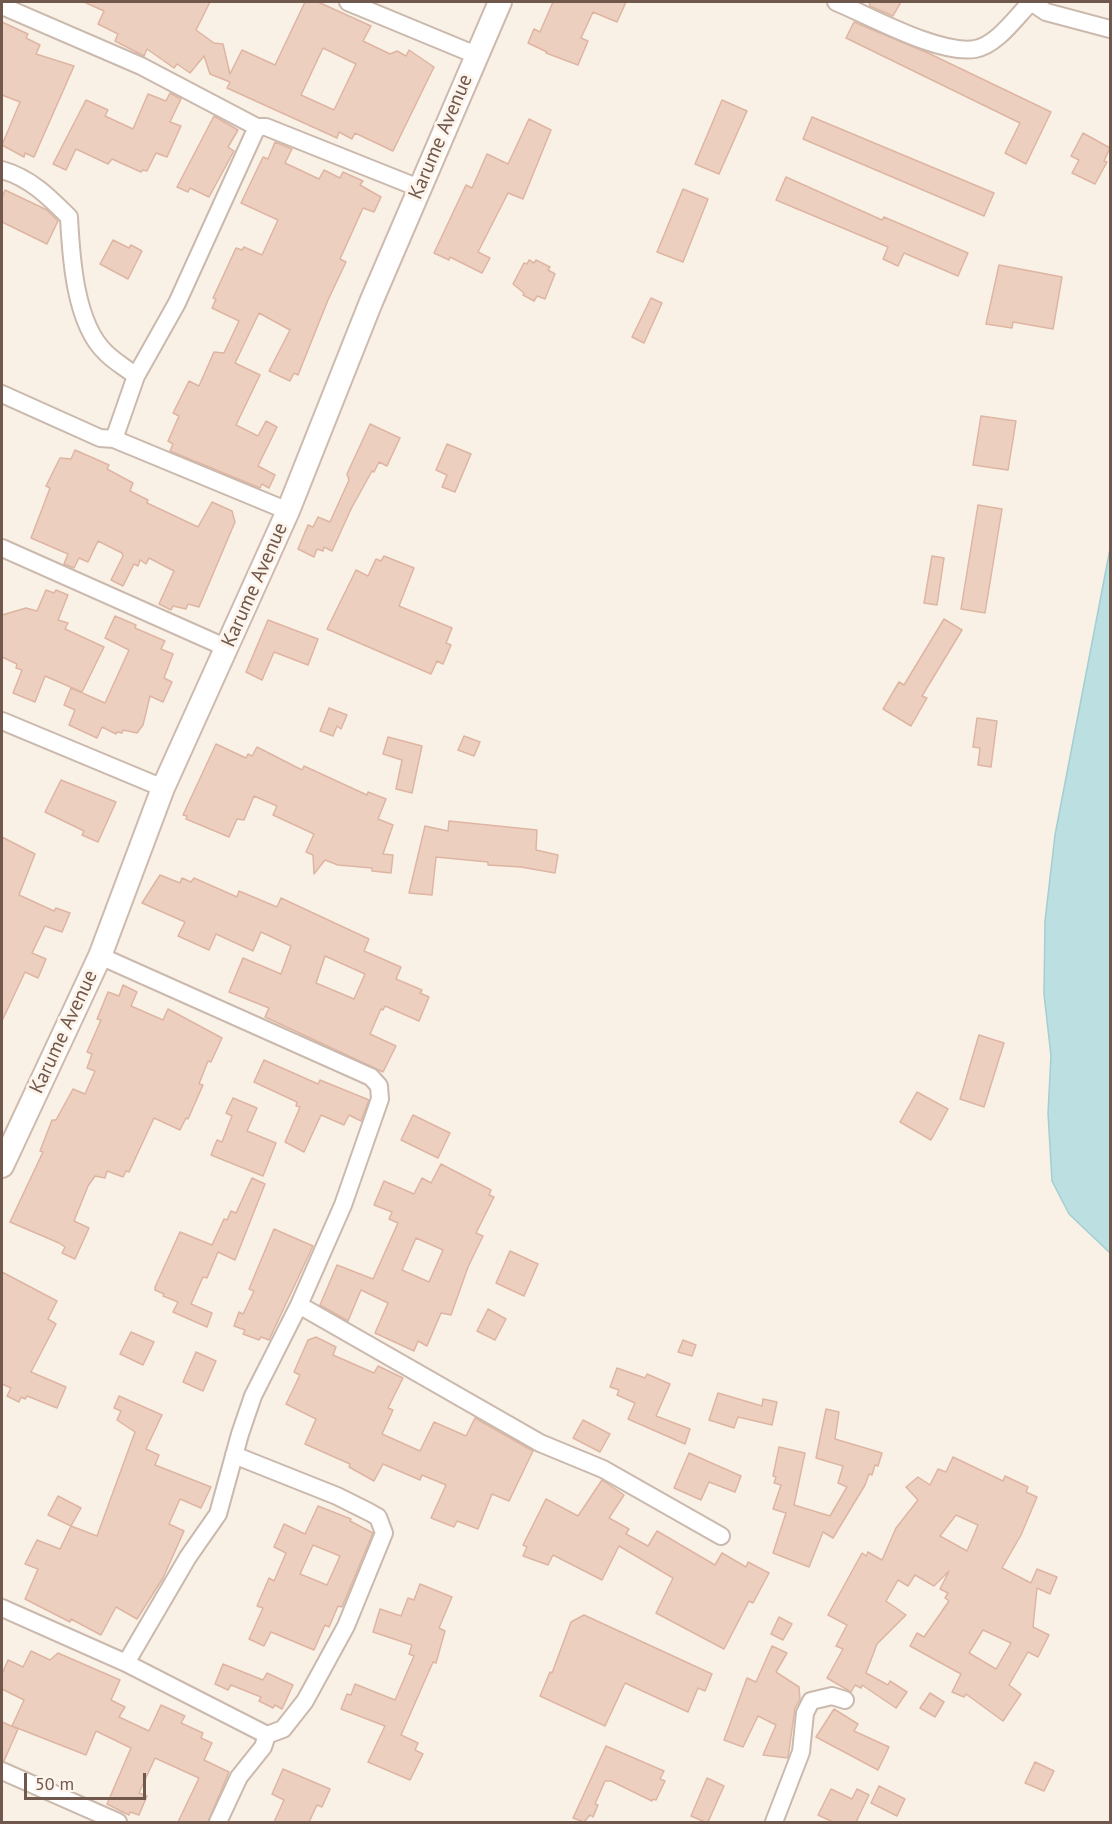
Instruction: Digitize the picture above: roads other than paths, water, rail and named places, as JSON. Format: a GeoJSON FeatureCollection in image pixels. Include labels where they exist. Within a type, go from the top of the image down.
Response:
{"type":"FeatureCollection","features":[{"type":"Feature","properties":{"kind":"main road","name":"Karume Avenue"},"geometry":{"type":"LineString","coordinates":[[2,1166],[8,1134],[100,956],[162,788],[288,511],[371,302],[500,2]]}},
{"type":"Feature","properties":{"kind":"street"},"geometry":{"type":"LineString","coordinates":[[348,2],[476,55]]}},
{"type":"Feature","properties":{"kind":"street"},"geometry":{"type":"LineString","coordinates":[[837,2],[906,33],[945,46],[975,49],[995,38],[1031,2],[1046,12],[1110,29]]}},
{"type":"Feature","properties":{"kind":"street"},"geometry":{"type":"LineString","coordinates":[[2,6],[141,66],[257,127],[266,127],[419,188]]}},
{"type":"Feature","properties":{"kind":"street"},"geometry":{"type":"LineString","coordinates":[[114,439],[136,376],[177,303],[257,127]]}},
{"type":"Feature","properties":{"kind":"street"},"geometry":{"type":"LineString","coordinates":[[2,170],[20,175],[43,191],[69,217],[72,267],[87,322],[105,352],[136,376]]}},
{"type":"Feature","properties":{"kind":"street"},"geometry":{"type":"LineString","coordinates":[[2,394],[99,438],[114,439],[288,511]]}},
{"type":"Feature","properties":{"kind":"street"},"geometry":{"type":"LineString","coordinates":[[2,548],[227,648]]}},
{"type":"Feature","properties":{"kind":"street"},"geometry":{"type":"LineString","coordinates":[[2,721],[162,788]]}},
{"type":"Feature","properties":{"kind":"street"},"geometry":{"type":"LineString","coordinates":[[100,956],[371,1077],[380,1086],[380,1099],[343,1205],[299,1305],[254,1396],[234,1455],[218,1514],[188,1557],[126,1663]]}},
{"type":"Feature","properties":{"kind":"street"},"geometry":{"type":"LineString","coordinates":[[299,1305],[531,1437],[603,1469],[721,1536]]}},
{"type":"Feature","properties":{"kind":"street"},"geometry":{"type":"LineString","coordinates":[[2,1608],[126,1663],[267,1735],[283,1729],[305,1701],[346,1626],[384,1533],[378,1517],[369,1512],[337,1496],[234,1455]]}},
{"type":"Feature","properties":{"kind":"street"},"geometry":{"type":"LineString","coordinates":[[774,1822],[801,1752],[805,1713],[811,1701],[832,1696],[845,1700]]}},
{"type":"Feature","properties":{"kind":"street"},"geometry":{"type":"LineString","coordinates":[[218,1822],[240,1778],[263,1747],[267,1735]]}},
{"type":"Feature","properties":{"kind":"street"},"geometry":{"type":"LineString","coordinates":[[2,1771],[118,1822]]}},
{"type":"Feature","properties":{"kind":"water"},"geometry":{"type":"Polygon","coordinates":[[[1110,549],[1110,1253],[1069,1214],[1052,1181],[1048,1113],[1051,1056],[1044,994],[1045,921],[1055,835],[1110,549]]]}}]}
